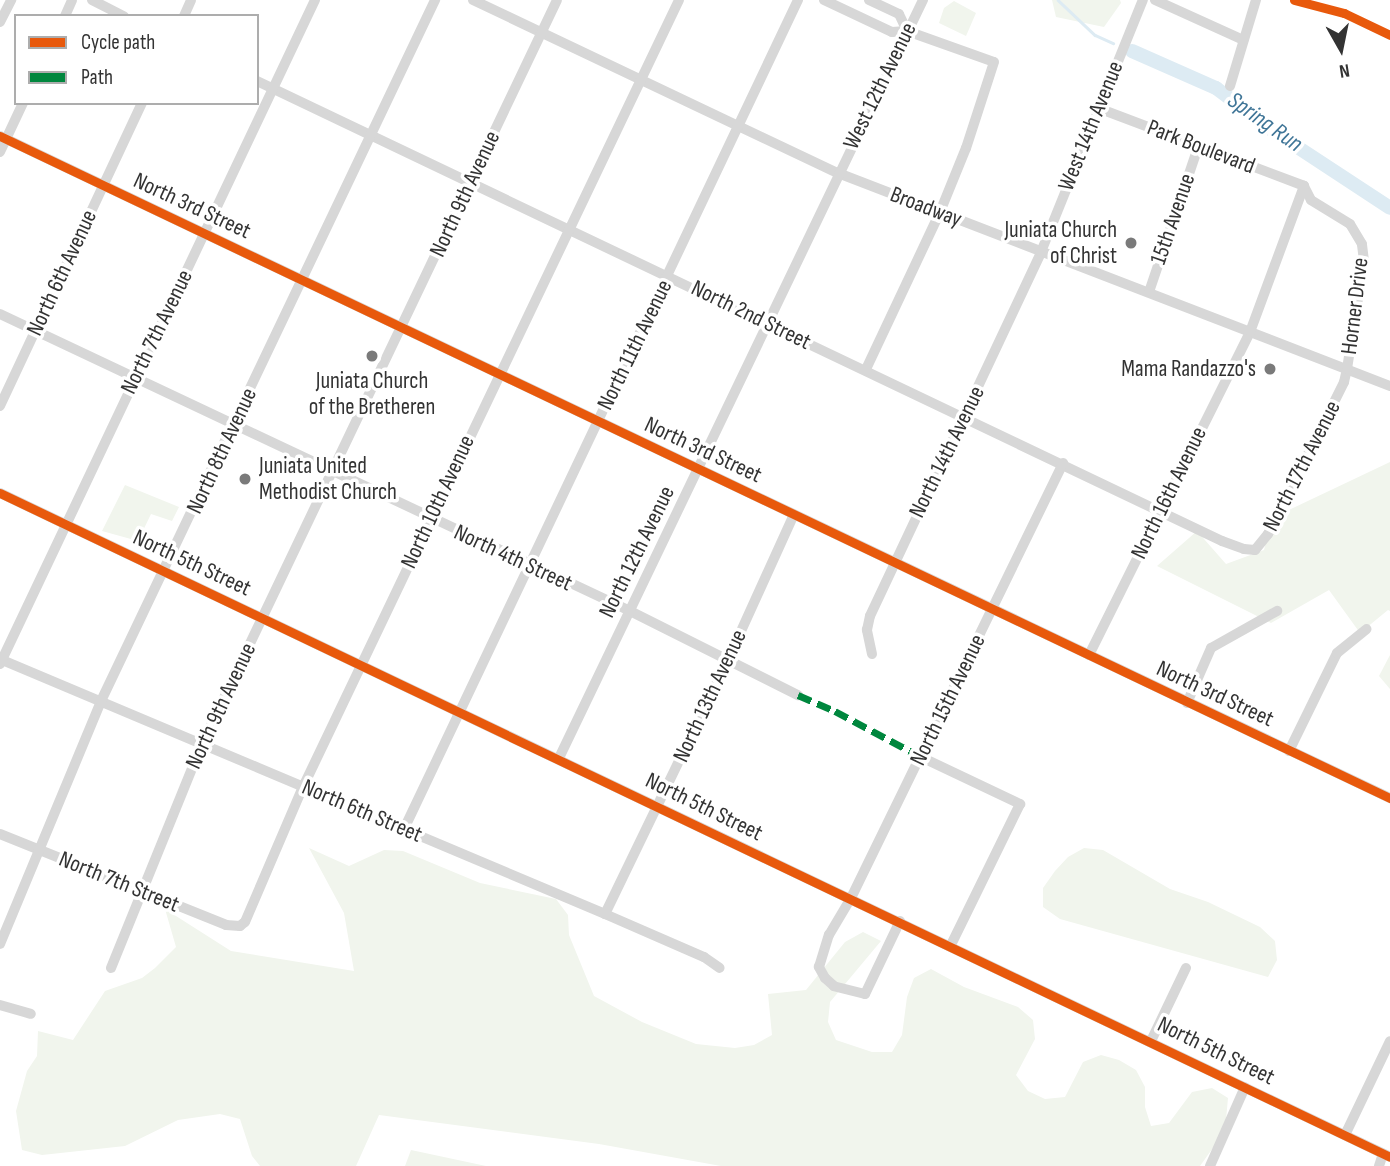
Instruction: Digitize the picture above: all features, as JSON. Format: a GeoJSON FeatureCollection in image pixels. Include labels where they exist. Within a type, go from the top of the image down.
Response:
{"type":"FeatureCollection","features":[{"type":"Feature","properties":{"kind":"street"},"geometry":{"type":"LineString","coordinates":[[0,22],[11,0]]}},
{"type":"Feature","properties":{"kind":"street"},"geometry":{"type":"LineString","coordinates":[[92,0],[120,14]]}},
{"type":"Feature","properties":{"kind":"street","name":"North 7th Avenue"},"geometry":{"type":"LineString","coordinates":[[1,661],[315,0]]}},
{"type":"Feature","properties":{"kind":"street","name":"North 8th Avenue"},"geometry":{"type":"LineString","coordinates":[[0,944],[101,701],[435,0]]}},
{"type":"Feature","properties":{"kind":"street","name":"Broadway"},"geometry":{"type":"LineString","coordinates":[[473,0],[838,173],[1390,386]]}},
{"type":"Feature","properties":{"kind":"street","name":"North 9th Avenue"},"geometry":{"type":"LineString","coordinates":[[111,968],[202,744],[557,0]]}},
{"type":"Feature","properties":{"kind":"street","name":"North 10th Avenue"},"geometry":{"type":"LineString","coordinates":[[240,926],[248,917],[303,786],[679,0]]}},
{"type":"Feature","properties":{"kind":"street","name":"North 11th Avenue"},"geometry":{"type":"LineString","coordinates":[[404,828],[798,0]]}},
{"type":"Feature","properties":{"kind":"street"},"geometry":{"type":"LineString","coordinates":[[824,0],[892,32],[907,31],[994,62],[966,148],[940,212],[866,369]]}},
{"type":"Feature","properties":{"kind":"street"},"geometry":{"type":"LineString","coordinates":[[869,0],[899,14],[907,31]]}},
{"type":"Feature","properties":{"kind":"street","name":"West 12th Avenue"},"geometry":{"type":"LineString","coordinates":[[838,173],[923,0]]}},
{"type":"Feature","properties":{"kind":"street","name":"West 14th Avenue"},"geometry":{"type":"LineString","coordinates":[[1041,251],[1143,0]]}},
{"type":"Feature","properties":{"kind":"street"},"geometry":{"type":"LineString","coordinates":[[1155,0],[1243,40]]}},
{"type":"Feature","properties":{"kind":"street"},"geometry":{"type":"LineString","coordinates":[[1230,86],[1256,0]]}},
{"type":"Feature","properties":{"kind":"street","name":"North 2nd Street"},"geometry":{"type":"LineString","coordinates":[[259,82],[1244,549]]}},
{"type":"Feature","properties":{"kind":"street"},"geometry":{"type":"LineString","coordinates":[[0,152],[3,138],[22,105]]}},
{"type":"Feature","properties":{"kind":"street","name":"North 6th Avenue"},"geometry":{"type":"LineString","coordinates":[[0,405],[141,105]]}},
{"type":"Feature","properties":{"kind":"street","name":"Park Boulevard"},"geometry":{"type":"LineString","coordinates":[[1098,108],[1304,186]]}},
{"type":"Feature","properties":{"kind":"street","name":"North 3rd Street"},"geometry":{"type":"LineString","coordinates":[[3,138],[1390,798]]}},
{"type":"Feature","properties":{"kind":"street","name":"15th Avenue"},"geometry":{"type":"LineString","coordinates":[[1149,292],[1198,147]]}},
{"type":"Feature","properties":{"kind":"street","name":"North 12th Avenue"},"geometry":{"type":"LineString","coordinates":[[559,758],[838,173]]}},
{"type":"Feature","properties":{"kind":"street","name":"North 16th Avenue"},"geometry":{"type":"LineString","coordinates":[[1089,655],[1250,332],[1304,186]]}},
{"type":"Feature","properties":{"kind":"street","name":"Horner Drive"},"geometry":{"type":"LineString","coordinates":[[1304,186],[1311,200],[1350,224],[1362,244],[1364,261],[1347,369]]}},
{"type":"Feature","properties":{"kind":"street","name":"North 14th Avenue"},"geometry":{"type":"LineString","coordinates":[[872,654],[867,630],[870,616],[1041,251]]}},
{"type":"Feature","properties":{"kind":"street","name":"North 4th Street"},"geometry":{"type":"LineString","coordinates":[[0,314],[233,427],[630,611],[727,662],[798,695]]}},
{"type":"Feature","properties":{"kind":"street","name":"North 17th Avenue"},"geometry":{"type":"LineString","coordinates":[[1244,549],[1255,550],[1268,534],[1344,382],[1347,369]]}},
{"type":"Feature","properties":{"kind":"street","name":"North 15th Avenue"},"geometry":{"type":"LineString","coordinates":[[900,922],[864,994],[834,986],[819,967],[820,957],[921,757],[1063,463]]}},
{"type":"Feature","properties":{"kind":"street","name":"North 5th Street"},"geometry":{"type":"LineString","coordinates":[[0,493],[1387,1155]]}},
{"type":"Feature","properties":{"kind":"street","name":"North 13th Avenue"},"geometry":{"type":"LineString","coordinates":[[605,914],[727,662],[793,514]]}},
{"type":"Feature","properties":{"kind":"street"},"geometry":{"type":"LineString","coordinates":[[1187,703],[1211,648],[1277,611]]}},
{"type":"Feature","properties":{"kind":"street"},"geometry":{"type":"LineString","coordinates":[[1289,751],[1337,653],[1367,629]]}},
{"type":"Feature","properties":{"kind":"street","name":"North 6th Street"},"geometry":{"type":"LineString","coordinates":[[1,661],[404,828],[704,957],[720,968]]}},
{"type":"Feature","properties":{"kind":"street"},"geometry":{"type":"LineString","coordinates":[[921,757],[1020,804],[951,945]]}},
{"type":"Feature","properties":{"kind":"street","name":"North 7th Street"},"geometry":{"type":"LineString","coordinates":[[0,834],[226,925],[240,926]]}},
{"type":"Feature","properties":{"kind":"street"},"geometry":{"type":"LineString","coordinates":[[1151,1041],[1186,968]]}},
{"type":"Feature","properties":{"kind":"street"},"geometry":{"type":"LineString","coordinates":[[0,1005],[32,1014]]}},
{"type":"Feature","properties":{"kind":"street"},"geometry":{"type":"LineString","coordinates":[[1345,1135],[1390,1041]]}},
{"type":"Feature","properties":{"kind":"street"},"geometry":{"type":"LineString","coordinates":[[1210,1166],[1245,1087]]}},
{"type":"Feature","properties":{"kind":"street"},"geometry":{"type":"LineString","coordinates":[[1379,1166],[1387,1155]]}},
{"type":"Feature","properties":{"kind":"shaded area"},"geometry":{"type":"Polygon","coordinates":[[[1052,0],[1120,0],[1121,3],[1104,27],[1056,17],[1052,0]]]}},
{"type":"Feature","properties":{"kind":"shaded area"},"geometry":{"type":"Polygon","coordinates":[[[954,1],[976,13],[966,36],[939,23],[944,8],[954,1]]]}},
{"type":"Feature","properties":{"kind":"shaded area"},"geometry":{"type":"Polygon","coordinates":[[[1390,462],[1390,611],[1360,633],[1329,590],[1271,623],[1157,566],[1197,531],[1226,564],[1264,550],[1272,518],[1390,462]]]}},
{"type":"Feature","properties":{"kind":"shaded area"},"geometry":{"type":"Polygon","coordinates":[[[125,485],[179,507],[172,521],[151,514],[138,541],[102,531],[125,485]]]}},
{"type":"Feature","properties":{"kind":"shaded area"},"geometry":{"type":"Polygon","coordinates":[[[1390,655],[1390,689],[1379,676],[1390,655]]]}},
{"type":"Feature","properties":{"kind":"shaded area"},"geometry":{"type":"Polygon","coordinates":[[[309,848],[349,866],[384,850],[403,851],[480,883],[556,899],[568,915],[569,935],[594,996],[642,1022],[696,1044],[735,1048],[754,1045],[772,1035],[768,994],[806,990],[845,942],[863,932],[881,941],[830,1002],[828,1022],[836,1040],[872,1052],[892,1052],[902,1035],[907,997],[914,978],[931,969],[964,987],[1018,1007],[1033,1020],[1035,1039],[1016,1075],[1028,1091],[1045,1099],[1065,1097],[1083,1062],[1101,1055],[1119,1060],[1136,1070],[1145,1087],[1145,1107],[1151,1126],[1169,1123],[1192,1092],[1212,1088],[1228,1098],[1225,1131],[1200,1166],[721,1166],[599,1144],[379,1115],[356,1166],[260,1166],[252,1156],[240,1119],[220,1114],[178,1120],[125,1146],[42,1155],[22,1150],[16,1111],[27,1071],[37,1056],[38,1031],[73,1040],[105,991],[142,978],[155,968],[176,947],[165,909],[231,951],[354,971],[344,913],[309,848]]]}},
{"type":"Feature","properties":{"kind":"shaded area"},"geometry":{"type":"Polygon","coordinates":[[[1084,848],[1103,850],[1170,889],[1208,902],[1260,927],[1275,941],[1277,960],[1268,977],[1060,919],[1043,907],[1043,888],[1068,857],[1084,848]]]}},
{"type":"Feature","properties":{"kind":"shaded area"},"geometry":{"type":"Polygon","coordinates":[[[411,1150],[486,1166],[405,1166],[411,1150]]]}},
{"type":"Feature","properties":{"kind":"waterway","name":"Spring Run"},"geometry":{"type":"LineString","coordinates":[[1058,0],[1095,35],[1113,43]]}},
{"type":"Feature","properties":{"kind":"waterway","name":"Spring Run"},"geometry":{"type":"LineString","coordinates":[[1132,51],[1216,88],[1276,133],[1390,208]]}},
{"type":"Feature","properties":{"kind":"marked path"},"geometry":{"type":"LineString","coordinates":[[798,695],[835,711],[921,757]]}},
{"type":"Feature","properties":{"kind":"cycle path"},"geometry":{"type":"LineString","coordinates":[[1294,0],[1344,13],[1390,35]]}},
{"type":"Feature","properties":{"kind":"cycle path"},"geometry":{"type":"LineString","coordinates":[[0,136],[1390,798]]}},
{"type":"Feature","properties":{"kind":"cycle path"},"geometry":{"type":"LineString","coordinates":[[0,493],[1390,1157]]}},
{"type":"Feature","properties":{"kind":"place","name":"Juniata Church of Christ"},"geometry":{"type":"Point","coordinates":[1131,243]}},
{"type":"Feature","properties":{"kind":"place","name":"Juniata Church of the Bretheren"},"geometry":{"type":"Point","coordinates":[372,356]}},
{"type":"Feature","properties":{"kind":"place","name":"Mama Randazzo's"},"geometry":{"type":"Point","coordinates":[1270,369]}},
{"type":"Feature","properties":{"kind":"place","name":"Juniata United Methodist Church"},"geometry":{"type":"Point","coordinates":[245,479]}}]}
